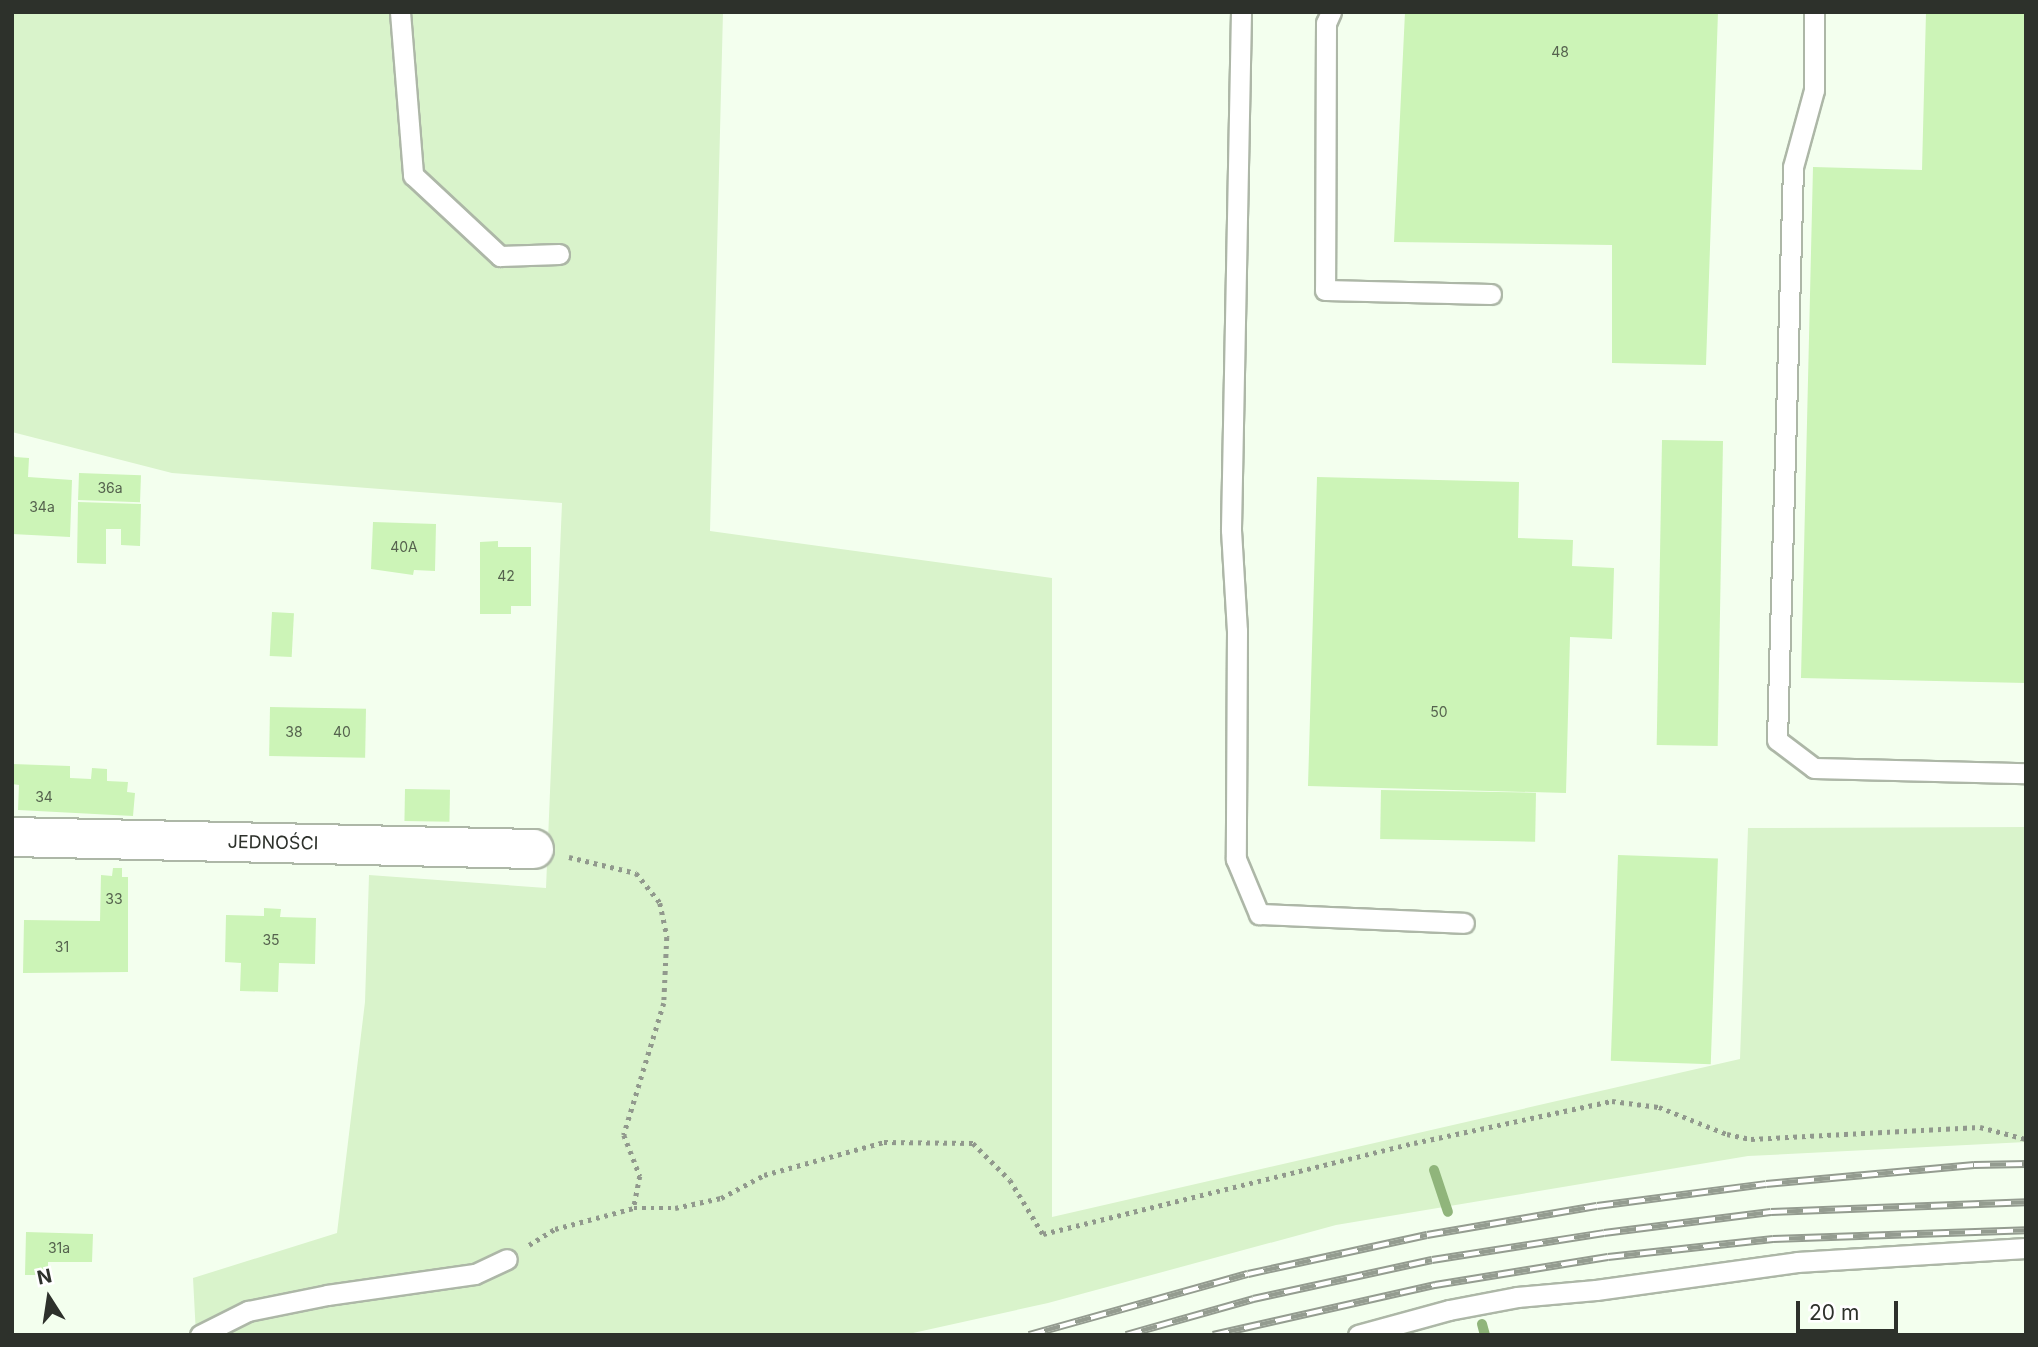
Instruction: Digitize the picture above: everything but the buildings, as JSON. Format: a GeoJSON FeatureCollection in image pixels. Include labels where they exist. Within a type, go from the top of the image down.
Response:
{"type":"FeatureCollection","features":[{"type":"Feature","properties":{"kind":"street","name":"JEDNOŚCI"},"geometry":{"type":"LineString","coordinates":[[12,837],[534,849]]}},
{"type":"Feature","properties":{"kind":"lane"},"geometry":{"type":"LineString","coordinates":[[400,12],[412,175],[500,256],[559,254]]}},
{"type":"Feature","properties":{"kind":"lane"},"geometry":{"type":"LineString","coordinates":[[1241,12],[1231,530],[1237,631],[1236,859],[1259,914],[1464,923]]}},
{"type":"Feature","properties":{"kind":"lane"},"geometry":{"type":"LineString","coordinates":[[1331,12],[1326,23],[1325,290],[1491,294]]}},
{"type":"Feature","properties":{"kind":"lane"},"geometry":{"type":"LineString","coordinates":[[1814,12],[1814,90],[1793,167],[1777,740],[1814,768],[2026,773]]}},
{"type":"Feature","properties":{"kind":"lane"},"geometry":{"type":"LineString","coordinates":[[1358,1335],[1449,1310],[1517,1297],[1596,1290],[1797,1262],[2026,1248]]}},
{"type":"Feature","properties":{"kind":"lane"},"geometry":{"type":"LineString","coordinates":[[200,1335],[248,1311],[327,1295],[475,1274],[507,1259]]}},
{"type":"Feature","properties":{"kind":"path"},"geometry":{"type":"LineString","coordinates":[[534,849],[636,873],[660,903],[667,937],[664,1003],[624,1135],[640,1176],[634,1209]]}},
{"type":"Feature","properties":{"kind":"path"},"geometry":{"type":"LineString","coordinates":[[507,1259],[555,1229],[634,1209],[675,1208],[721,1198],[765,1175],[884,1142],[973,1143],[1010,1180],[1043,1234],[1414,1143],[1612,1101],[1659,1107],[1727,1134],[1751,1139],[1980,1127],[2026,1139]]}},
{"type":"Feature","properties":{"kind":"green space"},"geometry":{"type":"Polygon","coordinates":[[[12,12],[723,12],[710,531],[1052,578],[1052,1217],[1740,1059],[1748,828],[2026,827],[2026,1142],[1748,1156],[1336,1225],[1048,1303],[904,1335],[196,1335],[193,1278],[337,1233],[365,1002],[369,875],[546,888],[562,503],[172,473],[12,432],[12,12]]]}},
{"type":"Feature","properties":{"kind":"waterway"},"geometry":{"type":"LineString","coordinates":[[1434,1170],[1448,1212]]}},
{"type":"Feature","properties":{"kind":"waterway"},"geometry":{"type":"LineString","coordinates":[[1482,1324],[1485,1335]]}},
{"type":"Feature","properties":{"kind":"railway"},"geometry":{"type":"LineString","coordinates":[[1029,1335],[1248,1274],[1427,1235],[1597,1206],[1766,1184],[1974,1165],[2026,1164]]}},
{"type":"Feature","properties":{"kind":"railway"},"geometry":{"type":"LineString","coordinates":[[1126,1335],[1253,1299],[1432,1260],[1604,1233],[1771,1212],[2026,1202]]}},
{"type":"Feature","properties":{"kind":"railway"},"geometry":{"type":"LineString","coordinates":[[1213,1335],[1435,1285],[1608,1257],[1773,1239],[2026,1230]]}}]}
